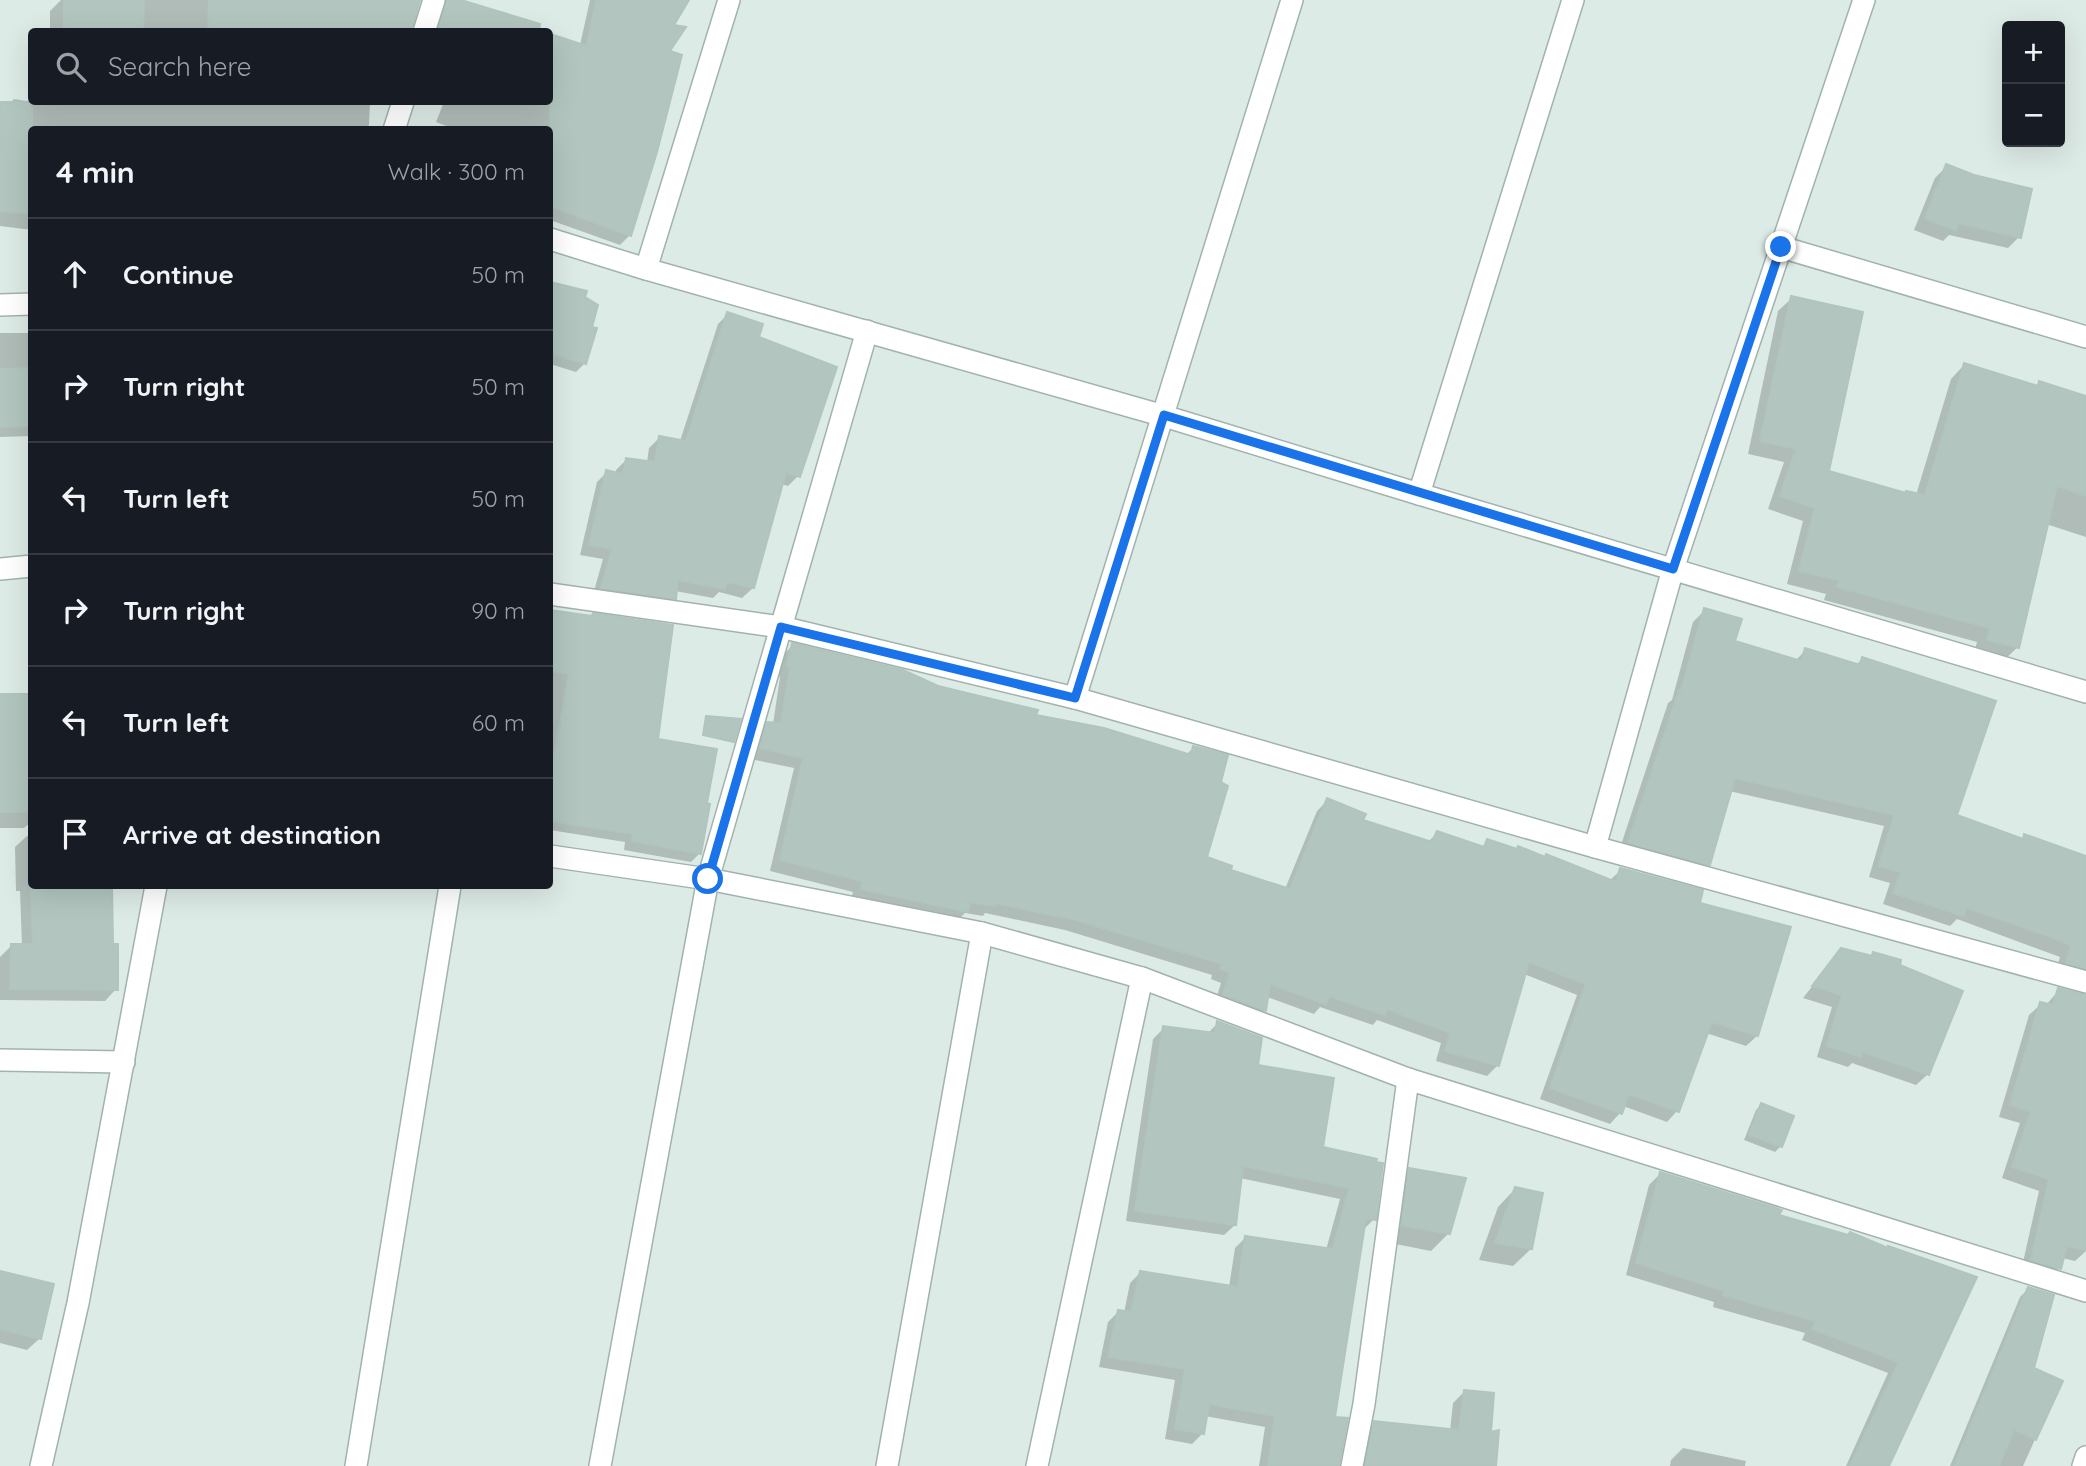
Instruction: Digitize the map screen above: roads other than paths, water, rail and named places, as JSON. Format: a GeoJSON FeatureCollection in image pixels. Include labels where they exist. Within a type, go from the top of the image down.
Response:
{"type":"FeatureCollection","features":[{"type":"Feature","properties":{"kind":"street"},"geometry":{"type":"LineString","coordinates":[[426,28],[434,0]]}},
{"type":"Feature","properties":{"kind":"street"},"geometry":{"type":"LineString","coordinates":[[646,269],[729,0]]}},
{"type":"Feature","properties":{"kind":"street"},"geometry":{"type":"LineString","coordinates":[[1075,698],[1292,0]]}},
{"type":"Feature","properties":{"kind":"street"},"geometry":{"type":"LineString","coordinates":[[1419,494],[1573,0]]}},
{"type":"Feature","properties":{"kind":"street"},"geometry":{"type":"LineString","coordinates":[[1595,847],[1673,569],[1864,0]]}},
{"type":"Feature","properties":{"kind":"street"},"geometry":{"type":"LineString","coordinates":[[395,126],[402,105]]}},
{"type":"Feature","properties":{"kind":"street"},"geometry":{"type":"LineString","coordinates":[[553,240],[646,269],[1164,415],[1419,494],[2086,692]]}},
{"type":"Feature","properties":{"kind":"street"},"geometry":{"type":"LineString","coordinates":[[1781,247],[2086,337]]}},
{"type":"Feature","properties":{"kind":"street"},"geometry":{"type":"LineString","coordinates":[[0,305],[28,304]]}},
{"type":"Feature","properties":{"kind":"street"},"geometry":{"type":"LineString","coordinates":[[600,1466],[708,879],[867,331]]}},
{"type":"Feature","properties":{"kind":"street"},"geometry":{"type":"LineString","coordinates":[[0,569],[28,566]]}},
{"type":"Feature","properties":{"kind":"street"},"geometry":{"type":"LineString","coordinates":[[553,594],[781,627],[1075,698],[1595,847],[2086,982]]}},
{"type":"Feature","properties":{"kind":"street"},"geometry":{"type":"LineString","coordinates":[[553,856],[708,879],[982,933],[1142,978],[1408,1079],[2086,1291]]}},
{"type":"Feature","properties":{"kind":"street"},"geometry":{"type":"LineString","coordinates":[[41,1466],[78,1303],[155,889]]}},
{"type":"Feature","properties":{"kind":"street"},"geometry":{"type":"LineString","coordinates":[[356,1466],[450,889]]}},
{"type":"Feature","properties":{"kind":"street"},"geometry":{"type":"LineString","coordinates":[[887,1466],[982,933]]}},
{"type":"Feature","properties":{"kind":"street"},"geometry":{"type":"LineString","coordinates":[[1038,1466],[1142,978]]}},
{"type":"Feature","properties":{"kind":"street"},"geometry":{"type":"LineString","coordinates":[[0,1060],[124,1062]]}},
{"type":"Feature","properties":{"kind":"street"},"geometry":{"type":"LineString","coordinates":[[1352,1466],[1364,1404],[1408,1079]]}},
{"type":"Feature","properties":{"kind":"street"},"geometry":{"type":"LineString","coordinates":[[2082,1466],[2086,1457]]}}]}
